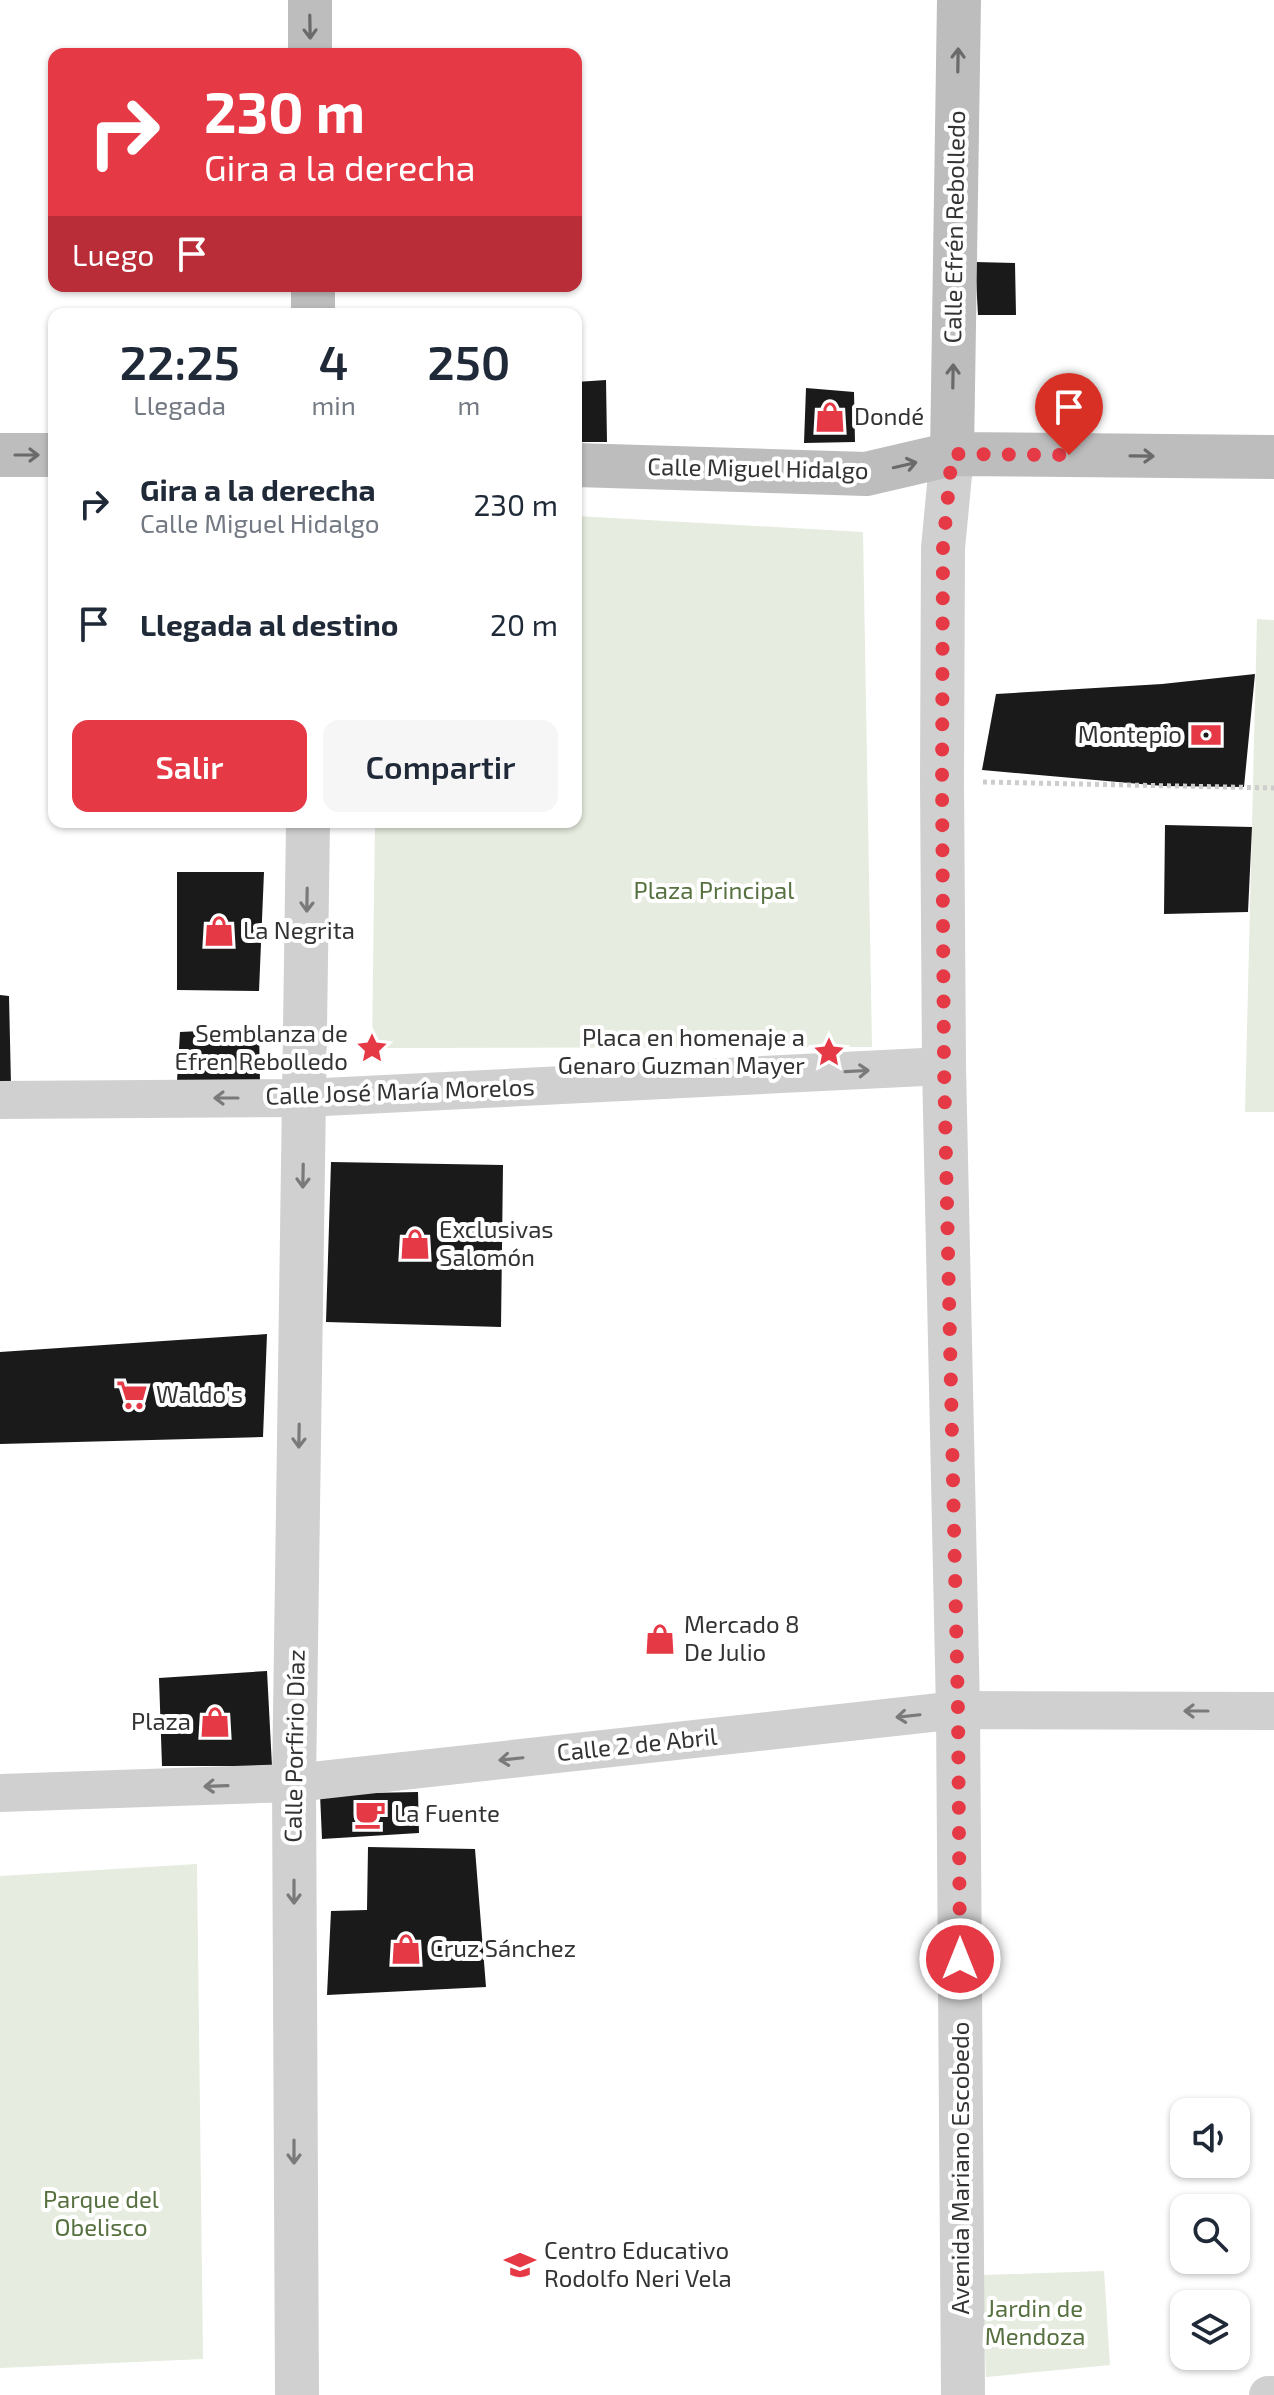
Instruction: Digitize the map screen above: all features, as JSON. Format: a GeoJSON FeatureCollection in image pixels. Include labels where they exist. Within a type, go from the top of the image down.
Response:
{"type":"FeatureCollection","features":[{"type":"Feature","properties":{"kind":"main road"},"geometry":{"type":"LineString","coordinates":[[310,0],[310,48]]}},
{"type":"Feature","properties":{"kind":"main road","name":"Calle Efrén Rebolledo"},"geometry":{"type":"LineString","coordinates":[[952,454],[959,0]]}},
{"type":"Feature","properties":{"kind":"main road","name":"Calle Miguel Hidalgo"},"geometry":{"type":"LineString","coordinates":[[582,465],[866,474],[952,454],[1274,457]]}},
{"type":"Feature","properties":{"kind":"main road"},"geometry":{"type":"LineString","coordinates":[[0,455],[48,455]]}},
{"type":"Feature","properties":{"kind":"street","name":"Avenida Mariano Escobedo"},"geometry":{"type":"LineString","coordinates":[[952,454],[943,548],[942,781],[944,1066],[958,1710],[963,2395]]}},
{"type":"Feature","properties":{"kind":"street","name":"Calle Porfirio Díaz"},"geometry":{"type":"LineString","coordinates":[[297,2395],[294,1783],[308,828]]}},
{"type":"Feature","properties":{"kind":"street","name":"Calle José María Morelos"},"geometry":{"type":"LineString","coordinates":[[0,1100],[304,1098],[944,1066]]}},
{"type":"Feature","properties":{"kind":"street","name":"Calle 2 de Abril"},"geometry":{"type":"LineString","coordinates":[[0,1793],[294,1783],[958,1710],[1274,1711]]}},
{"type":"Feature","properties":{"kind":"street"},"geometry":{"type":"LineString","coordinates":[[1268,2395],[1274,2395]]}},
{"type":"Feature","properties":{"kind":"path"},"geometry":{"type":"LineString","coordinates":[[942,781],[1274,788]]}},
{"type":"Feature","properties":{"kind":"green space","name":"Plaza Principal"},"geometry":{"type":"Polygon","coordinates":[[[582,516],[863,532],[872,1047],[372,1048],[375,828],[582,828],[582,516]]]}},
{"type":"Feature","properties":{"kind":"green space"},"geometry":{"type":"Polygon","coordinates":[[[1257,619],[1274,620],[1274,1112],[1245,1112],[1257,619]]]}},
{"type":"Feature","properties":{"kind":"green space","name":"Parque del Obelisco"},"geometry":{"type":"Polygon","coordinates":[[[197,1864],[203,2359],[0,2368],[0,1876],[197,1864]]]}},
{"type":"Feature","properties":{"kind":"green space","name":"Jardin de Mendoza"},"geometry":{"type":"Polygon","coordinates":[[[1104,2271],[1110,2365],[986,2377],[982,2275],[1104,2271]]]}},
{"type":"Feature","properties":{"kind":"building"},"geometry":{"type":"Polygon","coordinates":[[[975,262],[1015,263],[1016,315],[978,315],[975,262]]]}},
{"type":"Feature","properties":{"kind":"building"},"geometry":{"type":"Polygon","coordinates":[[[606,380],[607,442],[582,442],[582,382],[606,380]]]}},
{"type":"Feature","properties":{"kind":"building","name":"Dondé"},"geometry":{"type":"Polygon","coordinates":[[[806,388],[854,392],[855,442],[804,443],[806,388]]]}},
{"type":"Feature","properties":{"kind":"building"},"geometry":{"type":"Polygon","coordinates":[[[1255,674],[1244,787],[1163,786],[982,770],[996,694],[1162,684],[1255,674]]]}},
{"type":"Feature","properties":{"kind":"building"},"geometry":{"type":"Polygon","coordinates":[[[1165,825],[1252,827],[1248,912],[1164,914],[1165,825]]]}},
{"type":"Feature","properties":{"kind":"building","name":"La Negrita"},"geometry":{"type":"Polygon","coordinates":[[[177,872],[264,872],[259,991],[177,990],[177,872]]]}},
{"type":"Feature","properties":{"kind":"building"},"geometry":{"type":"Polygon","coordinates":[[[0,995],[9,996],[11,1085],[0,1085],[0,995]]]}},
{"type":"Feature","properties":{"kind":"building"},"geometry":{"type":"Polygon","coordinates":[[[259,1028],[260,1083],[177,1081],[180,1032],[259,1028]]]}},
{"type":"Feature","properties":{"kind":"building","name":"Exclusivas Salomón"},"geometry":{"type":"Polygon","coordinates":[[[331,1162],[503,1165],[501,1327],[326,1322],[331,1162]]]}},
{"type":"Feature","properties":{"kind":"building","name":"Waldo's"},"geometry":{"type":"Polygon","coordinates":[[[267,1334],[263,1437],[0,1444],[0,1352],[267,1334]]]}},
{"type":"Feature","properties":{"kind":"building","name":"Plaza"},"geometry":{"type":"Polygon","coordinates":[[[267,1671],[272,1766],[162,1766],[159,1678],[267,1671]]]}},
{"type":"Feature","properties":{"kind":"building","name":"La Fuente"},"geometry":{"type":"Polygon","coordinates":[[[418,1792],[419,1833],[322,1839],[320,1794],[418,1792]]]}},
{"type":"Feature","properties":{"kind":"building","name":"Cruz Sánchez"},"geometry":{"type":"Polygon","coordinates":[[[368,1847],[475,1849],[486,1987],[327,1995],[331,1911],[367,1910],[368,1847]]]}},
{"type":"Feature","properties":{"kind":"place","name":"Dondé"},"geometry":{"type":"Point","coordinates":[830,417]}},
{"type":"Feature","properties":{"kind":"place","name":"Montepio"},"geometry":{"type":"Point","coordinates":[1206,735]}},
{"type":"Feature","properties":{"kind":"place","name":"La Negrita"},"geometry":{"type":"Point","coordinates":[219,931]}},
{"type":"Feature","properties":{"kind":"place","name":"Semblanza de Efren Rebolledo"},"geometry":{"type":"Point","coordinates":[372,1048]}},
{"type":"Feature","properties":{"kind":"place","name":"Placa en homenaje a Genaro Guzman Mayer"},"geometry":{"type":"Point","coordinates":[829,1052]}},
{"type":"Feature","properties":{"kind":"place","name":"Exclusivas Salomón"},"geometry":{"type":"Point","coordinates":[415,1244]}},
{"type":"Feature","properties":{"kind":"place","name":"Waldo's"},"geometry":{"type":"Point","coordinates":[132,1395]}},
{"type":"Feature","properties":{"kind":"place","name":"Mercado 8 De Julio"},"geometry":{"type":"Point","coordinates":[660,1639]}},
{"type":"Feature","properties":{"kind":"place","name":"Plaza"},"geometry":{"type":"Point","coordinates":[215,1722]}},
{"type":"Feature","properties":{"kind":"place","name":"La Fuente"},"geometry":{"type":"Point","coordinates":[370,1814]}},
{"type":"Feature","properties":{"kind":"place","name":"Cruz Sánchez"},"geometry":{"type":"Point","coordinates":[406,1949]}},
{"type":"Feature","properties":{"kind":"place","name":"Centro Educativo Rodolfo Neri Vela"},"geometry":{"type":"Point","coordinates":[520,2265]}},
{"type":"Feature","properties":{"kind":"route"},"geometry":{"type":"LineString","coordinates":[[960,1959],[958,1710],[944,1066],[943,548],[952,454],[1069,455]]}}]}
